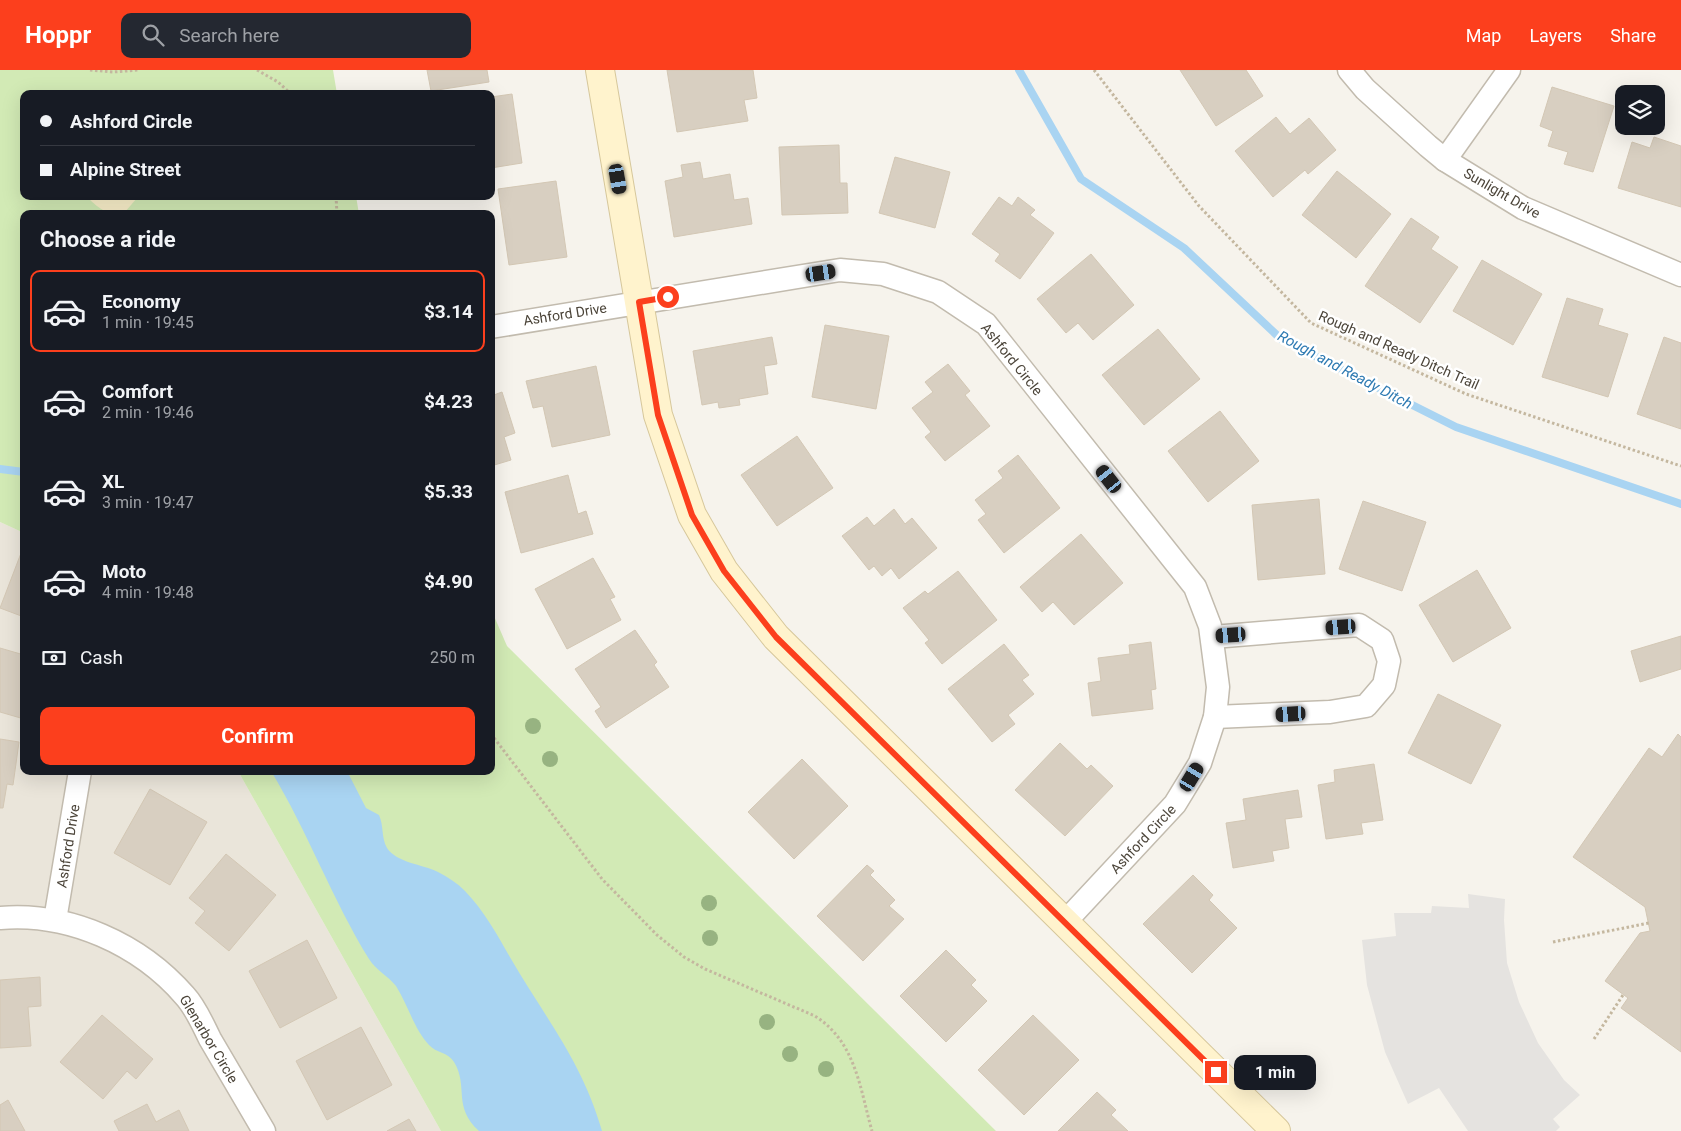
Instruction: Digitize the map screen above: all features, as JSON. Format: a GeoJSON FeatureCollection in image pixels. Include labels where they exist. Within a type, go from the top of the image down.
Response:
{"type":"FeatureCollection","features":[{"type":"Feature","properties":{"kind":"street"},"geometry":{"type":"LineString","coordinates":[[600,70],[658,415],[692,515],[724,571],[776,637],[1276,1131]]}},
{"type":"Feature","properties":{"kind":"street","name":"Sunlight Drive"},"geometry":{"type":"LineString","coordinates":[[1349,70],[1365,89],[1445,160],[1522,208],[1681,276]]}},
{"type":"Feature","properties":{"kind":"street"},"geometry":{"type":"LineString","coordinates":[[1445,160],[1509,70]]}},
{"type":"Feature","properties":{"kind":"street","name":"Ashford Circle"},"geometry":{"type":"LineString","coordinates":[[639,302],[840,270],[883,274],[938,292],[986,324],[1195,587],[1213,636],[1218,687],[1214,717],[1200,763],[1175,804],[1065,922]]}},
{"type":"Feature","properties":{"kind":"street","name":"Ashford Drive"},"geometry":{"type":"LineString","coordinates":[[495,326],[639,302]]}},
{"type":"Feature","properties":{"kind":"street"},"geometry":{"type":"LineString","coordinates":[[1213,636],[1359,625],[1382,640],[1389,661],[1384,686],[1366,706],[1330,712],[1214,717]]}},
{"type":"Feature","properties":{"kind":"street","name":"Ashford Drive"},"geometry":{"type":"LineString","coordinates":[[56,920],[79,775]]}},
{"type":"Feature","properties":{"kind":"street","name":"Glenarbor Circle"},"geometry":{"type":"LineString","coordinates":[[0,918],[20,917],[56,920],[85,929],[131,949],[161,972],[187,997],[264,1131]]}},
{"type":"Feature","properties":{"kind":"path"},"geometry":{"type":"LineString","coordinates":[[90,70],[113,72],[139,70]]}},
{"type":"Feature","properties":{"kind":"path"},"geometry":{"type":"LineString","coordinates":[[257,70],[278,82],[287,90]]}},
{"type":"Feature","properties":{"kind":"path","name":"Rough and Ready Ditch Trail"},"geometry":{"type":"LineString","coordinates":[[1094,70],[1199,206],[1311,323],[1466,394],[1681,466]]}},
{"type":"Feature","properties":{"kind":"path"},"geometry":{"type":"LineString","coordinates":[[495,739],[602,879],[657,935],[684,956],[705,969],[815,1016],[831,1028],[853,1062],[872,1131]]}},
{"type":"Feature","properties":{"kind":"path"},"geometry":{"type":"LineString","coordinates":[[1553,942],[1649,923]]}},
{"type":"Feature","properties":{"kind":"path"},"geometry":{"type":"LineString","coordinates":[[1594,1039],[1623,995]]}},
{"type":"Feature","properties":{"kind":"shaded area"},"geometry":{"type":"Polygon","coordinates":[[[0,522],[20,531],[20,775],[240,775],[441,1131],[0,1131],[0,522]]]}},
{"type":"Feature","properties":{"kind":"shaded area"},"geometry":{"type":"Polygon","coordinates":[[[1468,894],[1505,899],[1504,920],[1507,963],[1519,1002],[1538,1043],[1564,1080],[1580,1095],[1553,1119],[1560,1127],[1556,1131],[1468,1131],[1439,1088],[1408,1104],[1385,1052],[1367,985],[1362,940],[1396,936],[1394,913],[1431,913],[1432,906],[1469,908],[1468,894]]]}},
{"type":"Feature","properties":{"kind":"green space"},"geometry":{"type":"Polygon","coordinates":[[[0,70],[333,70],[336,90],[20,90],[20,200],[357,200],[358,210],[20,210],[20,531],[0,522],[0,70]]]}},
{"type":"Feature","properties":{"kind":"green space"},"geometry":{"type":"Polygon","coordinates":[[[495,618],[507,646],[996,1131],[441,1131],[240,775],[495,775],[495,618]]]}},
{"type":"Feature","properties":{"kind":"sand"},"geometry":{"type":"Polygon","coordinates":[[[90,200],[135,200],[127,210],[104,210],[90,200]]]}},
{"type":"Feature","properties":{"kind":"water"},"geometry":{"type":"Polygon","coordinates":[[[273,775],[349,775],[366,808],[379,815],[385,844],[391,853],[403,860],[438,872],[452,880],[465,891],[488,921],[567,1049],[595,1108],[602,1131],[479,1131],[471,1122],[463,1105],[460,1080],[454,1062],[449,1056],[435,1050],[424,1039],[396,986],[369,959],[343,913],[273,775]]]}},
{"type":"Feature","properties":{"kind":"building"},"geometry":{"type":"Polygon","coordinates":[[[427,70],[487,70],[489,82],[431,90],[427,70]]]}},
{"type":"Feature","properties":{"kind":"building"},"geometry":{"type":"Polygon","coordinates":[[[667,70],[753,70],[757,98],[744,100],[748,121],[677,132],[667,70]]]}},
{"type":"Feature","properties":{"kind":"building"},"geometry":{"type":"Polygon","coordinates":[[[1180,70],[1246,70],[1263,96],[1216,126],[1180,70]]]}},
{"type":"Feature","properties":{"kind":"building"},"geometry":{"type":"Polygon","coordinates":[[[1552,87],[1614,106],[1593,172],[1564,164],[1568,152],[1548,146],[1553,131],[1540,126],[1552,87]]]}},
{"type":"Feature","properties":{"kind":"building"},"geometry":{"type":"Polygon","coordinates":[[[512,94],[522,163],[495,167],[495,96],[512,94]]]}},
{"type":"Feature","properties":{"kind":"building"},"geometry":{"type":"Polygon","coordinates":[[[1276,117],[1290,134],[1309,118],[1336,150],[1308,174],[1305,170],[1273,197],[1235,151],[1276,117]]]}},
{"type":"Feature","properties":{"kind":"building"},"geometry":{"type":"Polygon","coordinates":[[[1654,137],[1681,146],[1681,207],[1618,188],[1632,142],[1650,148],[1654,137]]]}},
{"type":"Feature","properties":{"kind":"building"},"geometry":{"type":"Polygon","coordinates":[[[839,145],[840,183],[847,183],[848,213],[782,215],[779,147],[839,145]]]}},
{"type":"Feature","properties":{"kind":"building"},"geometry":{"type":"Polygon","coordinates":[[[895,157],[950,172],[935,228],[879,213],[895,157]]]}},
{"type":"Feature","properties":{"kind":"building"},"geometry":{"type":"Polygon","coordinates":[[[700,162],[703,179],[730,174],[734,200],[748,198],[752,224],[674,237],[665,181],[683,177],[681,165],[700,162]]]}},
{"type":"Feature","properties":{"kind":"building"},"geometry":{"type":"Polygon","coordinates":[[[1337,171],[1391,214],[1356,258],[1302,215],[1337,171]]]}},
{"type":"Feature","properties":{"kind":"building"},"geometry":{"type":"Polygon","coordinates":[[[556,181],[567,257],[509,265],[498,189],[556,181]]]}},
{"type":"Feature","properties":{"kind":"building"},"geometry":{"type":"Polygon","coordinates":[[[999,197],[1012,206],[1018,197],[1035,210],[1030,215],[1054,233],[1020,279],[995,261],[1000,254],[972,234],[999,197]]]}},
{"type":"Feature","properties":{"kind":"building"},"geometry":{"type":"Polygon","coordinates":[[[1411,218],[1439,237],[1431,249],[1458,267],[1420,323],[1365,286],[1411,218]]]}},
{"type":"Feature","properties":{"kind":"building"},"geometry":{"type":"Polygon","coordinates":[[[1091,254],[1134,305],[1093,340],[1078,323],[1066,333],[1037,299],[1091,254]]]}},
{"type":"Feature","properties":{"kind":"building"},"geometry":{"type":"Polygon","coordinates":[[[1482,260],[1542,294],[1513,345],[1453,311],[1482,260]]]}},
{"type":"Feature","properties":{"kind":"building"},"geometry":{"type":"Polygon","coordinates":[[[1567,298],[1603,309],[1598,325],[1628,334],[1608,397],[1542,377],[1567,298]]]}},
{"type":"Feature","properties":{"kind":"building"},"geometry":{"type":"Polygon","coordinates":[[[825,325],[889,336],[876,409],[812,397],[825,325]]]}},
{"type":"Feature","properties":{"kind":"building"},"geometry":{"type":"Polygon","coordinates":[[[1158,329],[1200,379],[1144,425],[1102,375],[1158,329]]]}},
{"type":"Feature","properties":{"kind":"building"},"geometry":{"type":"Polygon","coordinates":[[[772,337],[777,364],[764,366],[768,394],[739,399],[740,405],[719,408],[718,402],[702,405],[693,351],[772,337]]]}},
{"type":"Feature","properties":{"kind":"building"},"geometry":{"type":"Polygon","coordinates":[[[1664,337],[1681,343],[1681,429],[1637,414],[1664,337]]]}},
{"type":"Feature","properties":{"kind":"building"},"geometry":{"type":"Polygon","coordinates":[[[948,364],[970,391],[965,395],[990,426],[945,461],[925,437],[931,432],[912,408],[933,392],[925,382],[948,364]]]}},
{"type":"Feature","properties":{"kind":"building"},"geometry":{"type":"Polygon","coordinates":[[[596,366],[610,435],[552,447],[543,406],[533,408],[526,381],[596,366]]]}},
{"type":"Feature","properties":{"kind":"building"},"geometry":{"type":"Polygon","coordinates":[[[502,392],[515,433],[504,437],[511,460],[495,465],[495,395],[502,392]]]}},
{"type":"Feature","properties":{"kind":"building"},"geometry":{"type":"Polygon","coordinates":[[[1220,411],[1259,461],[1208,502],[1168,451],[1220,411]]]}},
{"type":"Feature","properties":{"kind":"building"},"geometry":{"type":"Polygon","coordinates":[[[797,436],[833,488],[777,526],[741,475],[797,436]]]}},
{"type":"Feature","properties":{"kind":"building"},"geometry":{"type":"Polygon","coordinates":[[[1018,455],[1060,508],[1004,553],[978,520],[986,514],[975,500],[1003,478],[998,471],[1018,455]]]}},
{"type":"Feature","properties":{"kind":"building"},"geometry":{"type":"Polygon","coordinates":[[[568,475],[578,514],[586,511],[593,534],[521,553],[505,492],[568,475]]]}},
{"type":"Feature","properties":{"kind":"building"},"geometry":{"type":"Polygon","coordinates":[[[1319,499],[1325,574],[1258,580],[1252,505],[1319,499]]]}},
{"type":"Feature","properties":{"kind":"building"},"geometry":{"type":"Polygon","coordinates":[[[1363,501],[1426,522],[1402,591],[1339,569],[1363,501]]]}},
{"type":"Feature","properties":{"kind":"building"},"geometry":{"type":"Polygon","coordinates":[[[894,509],[905,524],[912,518],[937,548],[899,579],[891,568],[882,576],[874,566],[869,570],[842,536],[867,517],[874,526],[894,509]]]}},
{"type":"Feature","properties":{"kind":"building"},"geometry":{"type":"Polygon","coordinates":[[[1081,534],[1123,583],[1074,625],[1053,602],[1042,612],[1020,587],[1081,534]]]}},
{"type":"Feature","properties":{"kind":"building"},"geometry":{"type":"Polygon","coordinates":[[[20,556],[20,616],[0,608],[20,556]]]}},
{"type":"Feature","properties":{"kind":"building"},"geometry":{"type":"Polygon","coordinates":[[[593,558],[615,597],[610,599],[621,620],[567,649],[535,589],[593,558]]]}},
{"type":"Feature","properties":{"kind":"building"},"geometry":{"type":"Polygon","coordinates":[[[1477,570],[1511,628],[1453,662],[1419,605],[1477,570]]]}},
{"type":"Feature","properties":{"kind":"building"},"geometry":{"type":"Polygon","coordinates":[[[958,571],[997,620],[942,664],[925,643],[929,640],[903,608],[925,591],[928,594],[958,571]]]}},
{"type":"Feature","properties":{"kind":"building"},"geometry":{"type":"Polygon","coordinates":[[[635,630],[657,662],[654,665],[669,687],[606,728],[595,711],[601,707],[575,669],[635,630]]]}},
{"type":"Feature","properties":{"kind":"building"},"geometry":{"type":"Polygon","coordinates":[[[1681,636],[1681,669],[1640,682],[1631,651],[1681,636]]]}},
{"type":"Feature","properties":{"kind":"building"},"geometry":{"type":"Polygon","coordinates":[[[1151,642],[1156,689],[1151,690],[1153,709],[1092,716],[1088,683],[1101,681],[1098,658],[1130,654],[1129,645],[1151,642]]]}},
{"type":"Feature","properties":{"kind":"building"},"geometry":{"type":"Polygon","coordinates":[[[1004,644],[1029,675],[1022,680],[1034,694],[1008,715],[1015,724],[992,742],[948,689],[1004,644]]]}},
{"type":"Feature","properties":{"kind":"building"},"geometry":{"type":"Polygon","coordinates":[[[0,648],[20,654],[20,718],[0,712],[0,648]]]}},
{"type":"Feature","properties":{"kind":"building"},"geometry":{"type":"Polygon","coordinates":[[[1438,694],[1501,725],[1471,784],[1408,753],[1438,694]]]}},
{"type":"Feature","properties":{"kind":"building"},"geometry":{"type":"Polygon","coordinates":[[[1678,734],[1681,737],[1681,1052],[1621,1008],[1628,998],[1605,981],[1640,933],[1650,931],[1645,907],[1573,857],[1649,748],[1662,757],[1678,734]]]}},
{"type":"Feature","properties":{"kind":"building"},"geometry":{"type":"Polygon","coordinates":[[[0,739],[19,742],[13,785],[7,784],[3,808],[0,808],[0,739]]]}},
{"type":"Feature","properties":{"kind":"building"},"geometry":{"type":"Polygon","coordinates":[[[1060,743],[1087,769],[1091,765],[1113,786],[1065,836],[1015,790],[1060,743]]]}},
{"type":"Feature","properties":{"kind":"building"},"geometry":{"type":"Polygon","coordinates":[[[802,759],[848,806],[794,859],[748,812],[802,759]]]}},
{"type":"Feature","properties":{"kind":"building"},"geometry":{"type":"Polygon","coordinates":[[[1374,764],[1383,820],[1361,823],[1363,834],[1326,839],[1318,785],[1335,782],[1334,770],[1374,764]]]}},
{"type":"Feature","properties":{"kind":"building"},"geometry":{"type":"Polygon","coordinates":[[[150,789],[207,822],[170,885],[114,853],[150,789]]]}},
{"type":"Feature","properties":{"kind":"building"},"geometry":{"type":"Polygon","coordinates":[[[1298,790],[1302,817],[1285,819],[1289,848],[1272,851],[1274,861],[1233,868],[1226,823],[1246,820],[1243,799],[1298,790]]]}},
{"type":"Feature","properties":{"kind":"building"},"geometry":{"type":"Polygon","coordinates":[[[226,854],[276,895],[229,951],[195,923],[205,911],[189,898],[226,854]]]}},
{"type":"Feature","properties":{"kind":"building"},"geometry":{"type":"Polygon","coordinates":[[[867,865],[874,871],[870,875],[895,900],[889,906],[904,919],[863,961],[817,916],[867,865]]]}},
{"type":"Feature","properties":{"kind":"building"},"geometry":{"type":"Polygon","coordinates":[[[1193,875],[1213,895],[1209,900],[1237,928],[1192,973],[1143,924],[1193,875]]]}},
{"type":"Feature","properties":{"kind":"building"},"geometry":{"type":"Polygon","coordinates":[[[307,940],[337,998],[280,1028],[249,971],[307,940]]]}},
{"type":"Feature","properties":{"kind":"building"},"geometry":{"type":"Polygon","coordinates":[[[946,950],[976,980],[971,985],[987,1001],[946,1042],[900,996],[946,950]]]}},
{"type":"Feature","properties":{"kind":"building"},"geometry":{"type":"Polygon","coordinates":[[[40,977],[41,1006],[28,1007],[31,1046],[0,1048],[0,980],[40,977]]]}},
{"type":"Feature","properties":{"kind":"building"},"geometry":{"type":"Polygon","coordinates":[[[102,1015],[153,1059],[136,1079],[127,1071],[103,1099],[60,1062],[102,1015]]]}},
{"type":"Feature","properties":{"kind":"building"},"geometry":{"type":"Polygon","coordinates":[[[1033,1015],[1079,1060],[1024,1115],[978,1070],[1033,1015]]]}},
{"type":"Feature","properties":{"kind":"building"},"geometry":{"type":"Polygon","coordinates":[[[361,1027],[392,1085],[327,1120],[296,1061],[361,1027]]]}},
{"type":"Feature","properties":{"kind":"building"},"geometry":{"type":"Polygon","coordinates":[[[1097,1092],[1116,1110],[1111,1115],[1128,1131],[1058,1131],[1097,1092]]]}},
{"type":"Feature","properties":{"kind":"building"},"geometry":{"type":"Polygon","coordinates":[[[8,1100],[25,1131],[0,1131],[0,1105],[8,1100]]]}},
{"type":"Feature","properties":{"kind":"building"},"geometry":{"type":"Polygon","coordinates":[[[147,1104],[156,1122],[179,1110],[189,1131],[119,1131],[114,1121],[147,1104]]]}},
{"type":"Feature","properties":{"kind":"building"},"geometry":{"type":"Polygon","coordinates":[[[409,1119],[416,1131],[387,1131],[409,1119]]]}},
{"type":"Feature","properties":{"kind":"waterway","name":"Rough and Ready Ditch"},"geometry":{"type":"LineString","coordinates":[[1019,70],[1081,179],[1184,248],[1281,339],[1456,427],[1681,504]]}},
{"type":"Feature","properties":{"kind":"waterway"},"geometry":{"type":"LineString","coordinates":[[0,469],[20,472]]}},
{"type":"Feature","properties":{"kind":"route"},"geometry":{"type":"LineString","coordinates":[[668,297],[639,302],[658,415],[692,515],[724,571],[740,594],[776,637],[1216,1072]]}}]}
